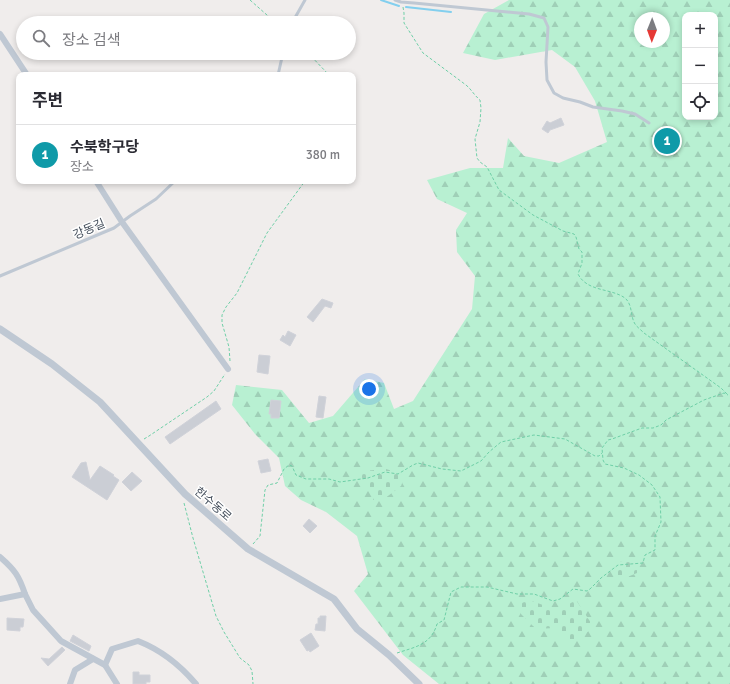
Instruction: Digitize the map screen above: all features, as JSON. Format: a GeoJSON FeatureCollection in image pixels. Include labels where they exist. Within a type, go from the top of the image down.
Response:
{"type":"FeatureCollection","features":[{"type":"Feature","properties":{"kind":"street"},"geometry":{"type":"LineString","coordinates":[[0,34],[16,58]]}},
{"type":"Feature","properties":{"kind":"street"},"geometry":{"type":"LineString","coordinates":[[17,60],[25,72]]}},
{"type":"Feature","properties":{"kind":"street"},"geometry":{"type":"LineString","coordinates":[[98,184],[122,222],[228,369]]}},
{"type":"Feature","properties":{"kind":"street","name":"한수동로"},"geometry":{"type":"LineString","coordinates":[[0,329],[52,364],[100,402],[182,490],[248,548],[334,599],[357,629],[419,684]]}},
{"type":"Feature","properties":{"kind":"street"},"geometry":{"type":"LineString","coordinates":[[0,557],[20,578],[25,594],[33,610],[62,641],[105,665],[117,684]]}},
{"type":"Feature","properties":{"kind":"street"},"geometry":{"type":"LineString","coordinates":[[0,599],[25,594]]}},
{"type":"Feature","properties":{"kind":"street"},"geometry":{"type":"LineString","coordinates":[[105,665],[112,650],[138,641],[161,652],[176,664],[196,684]]}},
{"type":"Feature","properties":{"kind":"street"},"geometry":{"type":"LineString","coordinates":[[70,684],[75,670],[93,659]]}},
{"type":"Feature","properties":{"kind":"lane"},"geometry":{"type":"LineString","coordinates":[[296,16],[305,0]]}},
{"type":"Feature","properties":{"kind":"lane"},"geometry":{"type":"LineString","coordinates":[[395,0],[401,2],[414,2],[529,14],[544,18],[548,27],[546,62],[547,80],[554,93],[563,98],[593,107],[635,114],[649,123]]}},
{"type":"Feature","properties":{"kind":"lane"},"geometry":{"type":"LineString","coordinates":[[279,72],[281,60]]}},
{"type":"Feature","properties":{"kind":"lane","name":"강동길"},"geometry":{"type":"LineString","coordinates":[[0,276],[114,228],[156,199],[171,184]]}},
{"type":"Feature","properties":{"kind":"path"},"geometry":{"type":"LineString","coordinates":[[250,0],[268,16]]}},
{"type":"Feature","properties":{"kind":"path"},"geometry":{"type":"LineString","coordinates":[[401,2],[404,13],[404,23],[423,53],[470,88],[472,93],[480,100],[480,122],[475,139],[477,158],[487,168],[499,190],[533,215],[563,231],[574,234],[579,249],[582,252],[582,263],[578,274],[580,278],[592,287],[624,298],[630,304],[634,323],[644,333],[721,388],[729,396]]}},
{"type":"Feature","properties":{"kind":"path"},"geometry":{"type":"LineString","coordinates":[[315,60],[326,72]]}},
{"type":"Feature","properties":{"kind":"path"},"geometry":{"type":"LineString","coordinates":[[136,442],[149,436],[214,392],[228,369],[230,361],[230,352],[222,323],[222,314],[237,293],[267,233],[303,184]]}},
{"type":"Feature","properties":{"kind":"path"},"geometry":{"type":"LineString","coordinates":[[388,655],[419,646],[426,641],[434,633],[437,624],[444,620],[450,592],[460,587],[487,587],[517,594],[534,594],[553,601],[560,599],[573,589],[590,590],[618,565],[643,563],[646,555],[655,550],[655,536],[661,522],[660,497],[652,486],[638,475],[624,468],[605,464],[603,460],[602,448],[608,440],[642,428],[654,428],[704,400],[724,394],[729,396]]}},
{"type":"Feature","properties":{"kind":"path"},"geometry":{"type":"LineString","coordinates":[[248,548],[260,536],[265,490],[268,485],[277,482],[284,469],[289,465],[292,466],[296,475],[306,479],[329,479],[340,482],[368,478],[385,472],[398,474],[418,463],[442,469],[461,471],[481,461],[501,442],[534,435],[565,439],[595,456],[599,456],[603,453]]}},
{"type":"Feature","properties":{"kind":"path"},"geometry":{"type":"LineString","coordinates":[[182,490],[185,511],[216,616],[240,658],[249,665],[252,671],[253,684]]}},
{"type":"Feature","properties":{"kind":"green space"},"geometry":{"type":"Polygon","coordinates":[[[509,0],[730,0],[730,684],[439,684],[403,655],[354,591],[368,574],[357,536],[326,512],[301,500],[285,486],[279,458],[255,434],[232,405],[236,385],[282,390],[309,423],[333,416],[365,379],[384,383],[394,409],[413,401],[472,309],[475,276],[457,252],[456,230],[467,213],[437,199],[427,180],[470,168],[503,168],[508,138],[524,156],[559,163],[607,142],[595,101],[575,67],[552,50],[495,60],[463,53],[484,14],[509,0]]]}},
{"type":"Feature","properties":{"kind":"green space"},"geometry":{"type":"Polygon","coordinates":[[[386,469],[405,475],[401,486],[384,499],[373,500],[375,491],[367,489],[361,475],[364,471],[386,469]]]}},
{"type":"Feature","properties":{"kind":"green space"},"geometry":{"type":"Polygon","coordinates":[[[629,561],[637,567],[637,573],[620,580],[616,573],[614,562],[629,561]]]}},
{"type":"Feature","properties":{"kind":"green space"},"geometry":{"type":"Polygon","coordinates":[[[576,600],[591,623],[592,628],[570,646],[554,628],[536,629],[521,614],[519,605],[533,602],[557,611],[576,600]]]}},
{"type":"Feature","properties":{"kind":"building"},"geometry":{"type":"Polygon","coordinates":[[[561,118],[564,125],[550,130],[548,133],[542,129],[547,121],[550,123],[561,118]]]}},
{"type":"Feature","properties":{"kind":"building"},"geometry":{"type":"Polygon","coordinates":[[[322,299],[333,303],[331,308],[325,306],[313,322],[307,317],[322,299]]]}},
{"type":"Feature","properties":{"kind":"building"},"geometry":{"type":"Polygon","coordinates":[[[288,331],[296,335],[290,346],[280,340],[283,335],[285,337],[288,331]]]}},
{"type":"Feature","properties":{"kind":"building"},"geometry":{"type":"Polygon","coordinates":[[[259,355],[270,356],[268,374],[257,372],[259,355]]]}},
{"type":"Feature","properties":{"kind":"building"},"geometry":{"type":"Polygon","coordinates":[[[319,396],[326,397],[323,418],[316,417],[319,396]]]}},
{"type":"Feature","properties":{"kind":"building"},"geometry":{"type":"Polygon","coordinates":[[[271,400],[281,401],[279,418],[271,418],[271,414],[269,414],[271,400]]]}},
{"type":"Feature","properties":{"kind":"building"},"geometry":{"type":"Polygon","coordinates":[[[216,401],[221,409],[170,444],[165,437],[216,401]]]}},
{"type":"Feature","properties":{"kind":"building"},"geometry":{"type":"Polygon","coordinates":[[[268,459],[271,471],[261,473],[258,461],[268,459]]]}},
{"type":"Feature","properties":{"kind":"building"},"geometry":{"type":"Polygon","coordinates":[[[86,462],[90,480],[100,466],[119,480],[107,500],[72,477],[81,463],[86,462]]]}},
{"type":"Feature","properties":{"kind":"building"},"geometry":{"type":"Polygon","coordinates":[[[132,472],[142,481],[131,491],[122,482],[132,472]]]}},
{"type":"Feature","properties":{"kind":"building"},"geometry":{"type":"Polygon","coordinates":[[[309,519],[317,526],[310,533],[303,526],[309,519]]]}},
{"type":"Feature","properties":{"kind":"building"},"geometry":{"type":"Polygon","coordinates":[[[320,616],[326,616],[325,631],[315,630],[316,624],[318,624],[318,618],[320,618],[320,616]]]}},
{"type":"Feature","properties":{"kind":"building"},"geometry":{"type":"Polygon","coordinates":[[[7,618],[24,619],[23,627],[20,627],[20,631],[7,630],[7,618]]]}},
{"type":"Feature","properties":{"kind":"building"},"geometry":{"type":"Polygon","coordinates":[[[311,633],[319,646],[310,652],[309,650],[307,651],[300,640],[311,633]]]}},
{"type":"Feature","properties":{"kind":"building"},"geometry":{"type":"Polygon","coordinates":[[[73,635],[91,646],[89,651],[70,641],[73,635]]]}},
{"type":"Feature","properties":{"kind":"building"},"geometry":{"type":"Polygon","coordinates":[[[62,647],[65,650],[48,666],[41,658],[49,659],[62,647]]]}},
{"type":"Feature","properties":{"kind":"building"},"geometry":{"type":"Polygon","coordinates":[[[133,672],[139,672],[139,675],[150,675],[150,682],[146,682],[146,684],[133,684],[133,672]]]}},
{"type":"Feature","properties":{"kind":"waterway"},"geometry":{"type":"LineString","coordinates":[[381,0],[399,6]]}},
{"type":"Feature","properties":{"kind":"waterway"},"geometry":{"type":"LineString","coordinates":[[406,7],[451,12]]}},
{"type":"Feature","properties":{"kind":"place","name":"수북학구당"},"geometry":{"type":"Point","coordinates":[667,141]}}]}
